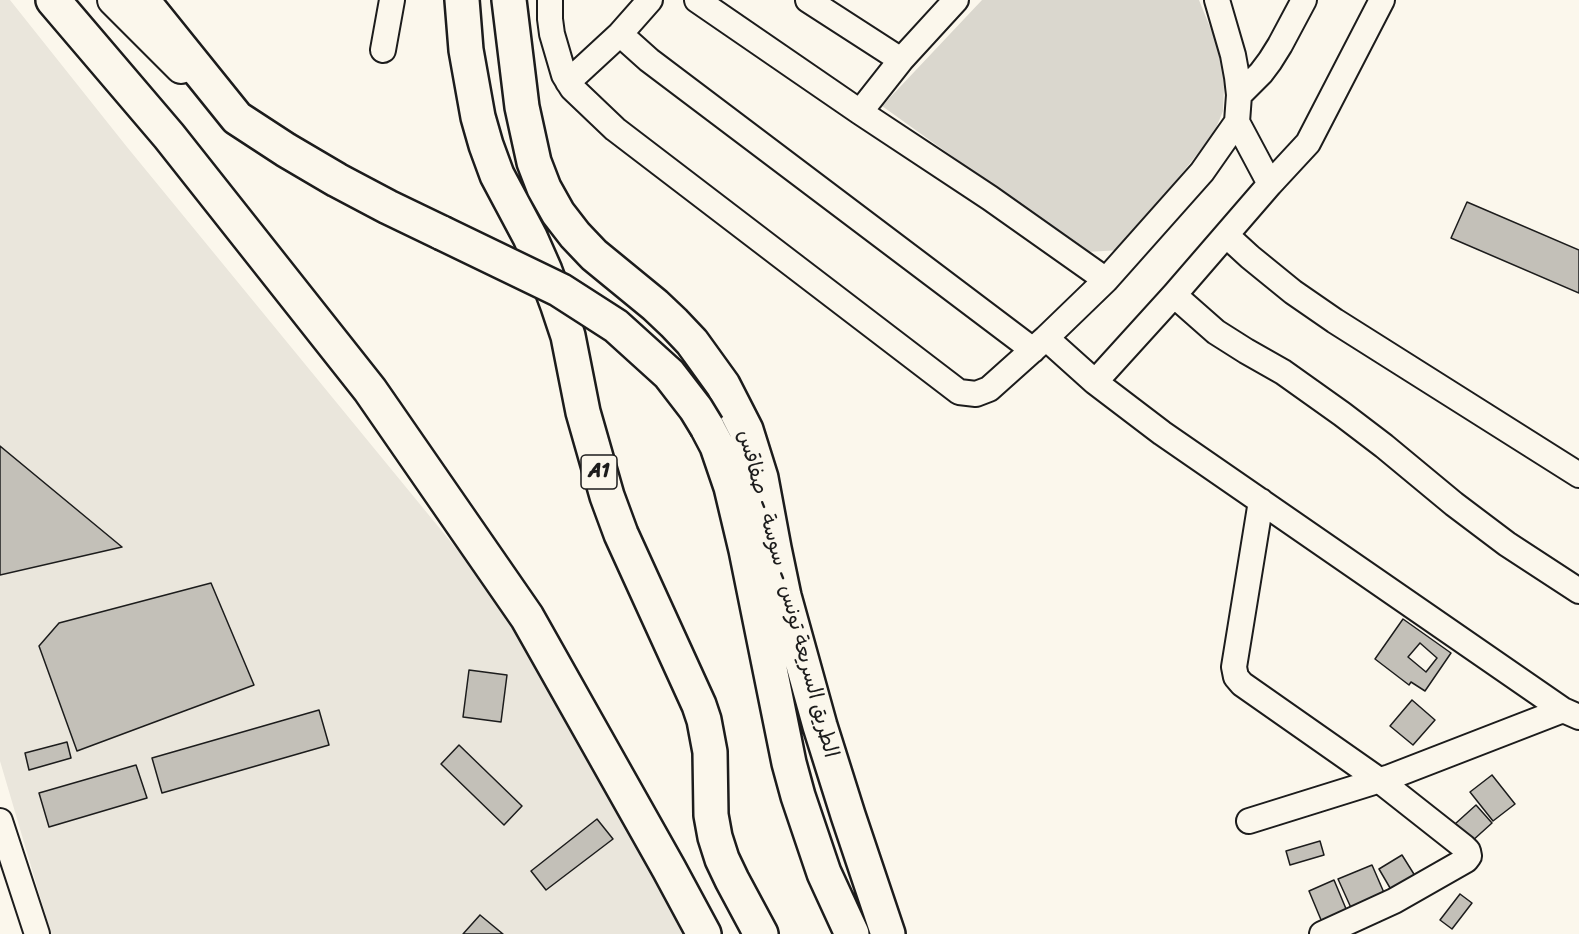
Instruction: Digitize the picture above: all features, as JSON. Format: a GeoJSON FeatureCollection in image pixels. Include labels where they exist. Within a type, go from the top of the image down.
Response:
{"type":"FeatureCollection","features":[{"type":"Feature","properties":{"kind":"highway"},"geometry":{"type":"LineString","coordinates":[[53,0],[169,136],[363,380],[527,617],[704,934]]}},
{"type":"Feature","properties":{"kind":"highway"},"geometry":{"type":"LineString","coordinates":[[142,0],[237,118],[337,180],[560,290],[616,326],[669,375],[696,409],[707,427],[731,487],[789,763],[798,796],[824,873],[852,934]]}},
{"type":"Feature","properties":{"kind":"highway","name":"A1"},"geometry":{"type":"LineString","coordinates":[[462,0],[466,50],[478,117],[486,145],[497,175],[530,237],[558,306],[568,336],[594,457],[621,534],[704,720],[710,752],[710,803],[715,837],[727,869],[761,934]]}},
{"type":"Feature","properties":{"kind":"highway"},"geometry":{"type":"LineString","coordinates":[[509,0],[522,107],[534,162],[544,188],[558,213],[581,242],[674,322],[692,342],[723,385],[746,430],[761,478],[784,596],[820,726],[888,934]]}},
{"type":"Feature","properties":{"kind":"main road"},"geometry":{"type":"LineString","coordinates":[[113,0],[189,75],[237,118]]}},
{"type":"Feature","properties":{"kind":"street"},"geometry":{"type":"LineString","coordinates":[[383,50],[392,0]]}},
{"type":"Feature","properties":{"kind":"street"},"geometry":{"type":"LineString","coordinates":[[550,0],[552,34],[564,75],[572,88],[615,129],[959,392],[976,394],[989,389],[1106,280],[1202,171],[1237,122],[1239,95],[1233,55],[1217,0]]}},
{"type":"Feature","properties":{"kind":"street"},"geometry":{"type":"LineString","coordinates":[[568,82],[620,34],[650,0]]}},
{"type":"Feature","properties":{"kind":"street"},"geometry":{"type":"LineString","coordinates":[[697,0],[990,198],[1106,280]]}},
{"type":"Feature","properties":{"kind":"street"},"geometry":{"type":"LineString","coordinates":[[808,0],[901,60]]}},
{"type":"Feature","properties":{"kind":"street"},"geometry":{"type":"LineString","coordinates":[[860,112],[901,60],[956,0]]}},
{"type":"Feature","properties":{"kind":"street"},"geometry":{"type":"LineString","coordinates":[[1239,95],[1261,74],[1270,61],[1304,0]]}},
{"type":"Feature","properties":{"kind":"street"},"geometry":{"type":"LineString","coordinates":[[1095,382],[1308,143],[1382,0]]}},
{"type":"Feature","properties":{"kind":"street"},"geometry":{"type":"LineString","coordinates":[[620,34],[649,60],[1039,344],[1095,382],[1162,434],[1571,714]]}},
{"type":"Feature","properties":{"kind":"street"},"geometry":{"type":"LineString","coordinates":[[1237,122],[1270,184]]}},
{"type":"Feature","properties":{"kind":"street"},"geometry":{"type":"LineString","coordinates":[[1226,235],[1293,292],[1335,321],[1579,476]]}},
{"type":"Feature","properties":{"kind":"street"},"geometry":{"type":"LineString","coordinates":[[1174,295],[1216,332],[1283,372],[1342,414],[1472,518],[1579,591]]}},
{"type":"Feature","properties":{"kind":"street"},"geometry":{"type":"LineString","coordinates":[[1261,501],[1234,667],[1236,677],[1242,684],[1379,780],[1464,847],[1469,856],[1466,860],[1394,901],[1322,934]]}},
{"type":"Feature","properties":{"kind":"street"},"geometry":{"type":"LineString","coordinates":[[1248,821],[1379,780],[1571,714]]}},
{"type":"Feature","properties":{"kind":"street"},"geometry":{"type":"LineString","coordinates":[[0,821],[37,934]]}},
{"type":"Feature","properties":{"kind":"shaded area"},"geometry":{"type":"Polygon","coordinates":[[[0,0],[10,0],[127,147],[496,597],[695,934],[51,934],[0,761],[0,0]]]}},
{"type":"Feature","properties":{"kind":"shaded area"},"geometry":{"type":"Polygon","coordinates":[[[982,0],[1199,0],[1222,57],[1223,111],[1214,133],[1121,250],[1086,252],[882,106],[982,0]]]}},
{"type":"Feature","properties":{"kind":"building"},"geometry":{"type":"Polygon","coordinates":[[[1467,202],[1579,250],[1579,293],[1451,238],[1467,202]]]}},
{"type":"Feature","properties":{"kind":"building"},"geometry":{"type":"Polygon","coordinates":[[[0,446],[122,547],[0,575],[0,446]]]}},
{"type":"Feature","properties":{"kind":"building"},"geometry":{"type":"Polygon","coordinates":[[[211,583],[254,685],[77,751],[39,646],[59,623],[211,583]]]}},
{"type":"Feature","properties":{"kind":"building"},"geometry":{"type":"Polygon","coordinates":[[[1403,619],[1451,653],[1425,691],[1411,682],[1409,685],[1375,659],[1403,619]],[[1420,643],[1408,657],[1426,672],[1437,658],[1420,643]]]}},
{"type":"Feature","properties":{"kind":"building"},"geometry":{"type":"Polygon","coordinates":[[[469,670],[507,675],[501,722],[463,717],[469,670]]]}},
{"type":"Feature","properties":{"kind":"building"},"geometry":{"type":"Polygon","coordinates":[[[1412,700],[1435,720],[1413,745],[1390,726],[1412,700]]]}},
{"type":"Feature","properties":{"kind":"building"},"geometry":{"type":"Polygon","coordinates":[[[319,710],[329,745],[162,793],[152,758],[319,710]]]}},
{"type":"Feature","properties":{"kind":"building"},"geometry":{"type":"Polygon","coordinates":[[[67,742],[71,758],[29,770],[25,753],[67,742]]]}},
{"type":"Feature","properties":{"kind":"building"},"geometry":{"type":"Polygon","coordinates":[[[459,745],[522,806],[504,825],[441,764],[459,745]]]}},
{"type":"Feature","properties":{"kind":"building"},"geometry":{"type":"Polygon","coordinates":[[[136,765],[147,798],[49,827],[39,793],[136,765]]]}},
{"type":"Feature","properties":{"kind":"building"},"geometry":{"type":"Polygon","coordinates":[[[1492,775],[1515,804],[1493,821],[1470,792],[1492,775]]]}},
{"type":"Feature","properties":{"kind":"building"},"geometry":{"type":"Polygon","coordinates":[[[1476,805],[1492,823],[1471,842],[1455,824],[1476,805]]]}},
{"type":"Feature","properties":{"kind":"building"},"geometry":{"type":"Polygon","coordinates":[[[597,819],[613,839],[546,890],[531,871],[597,819]]]}},
{"type":"Feature","properties":{"kind":"building"},"geometry":{"type":"Polygon","coordinates":[[[1320,841],[1324,855],[1290,865],[1286,851],[1320,841]]]}},
{"type":"Feature","properties":{"kind":"building"},"geometry":{"type":"Polygon","coordinates":[[[1402,855],[1417,879],[1393,893],[1379,869],[1402,855]]]}},
{"type":"Feature","properties":{"kind":"building"},"geometry":{"type":"Polygon","coordinates":[[[1372,865],[1385,895],[1352,910],[1338,879],[1372,865]]]}},
{"type":"Feature","properties":{"kind":"building"},"geometry":{"type":"Polygon","coordinates":[[[1334,880],[1349,916],[1324,927],[1309,891],[1334,880]]]}},
{"type":"Feature","properties":{"kind":"building"},"geometry":{"type":"Polygon","coordinates":[[[1460,894],[1472,903],[1452,929],[1440,920],[1460,894]]]}},
{"type":"Feature","properties":{"kind":"building"},"geometry":{"type":"Polygon","coordinates":[[[480,915],[503,934],[463,934],[480,915]]]}}]}
